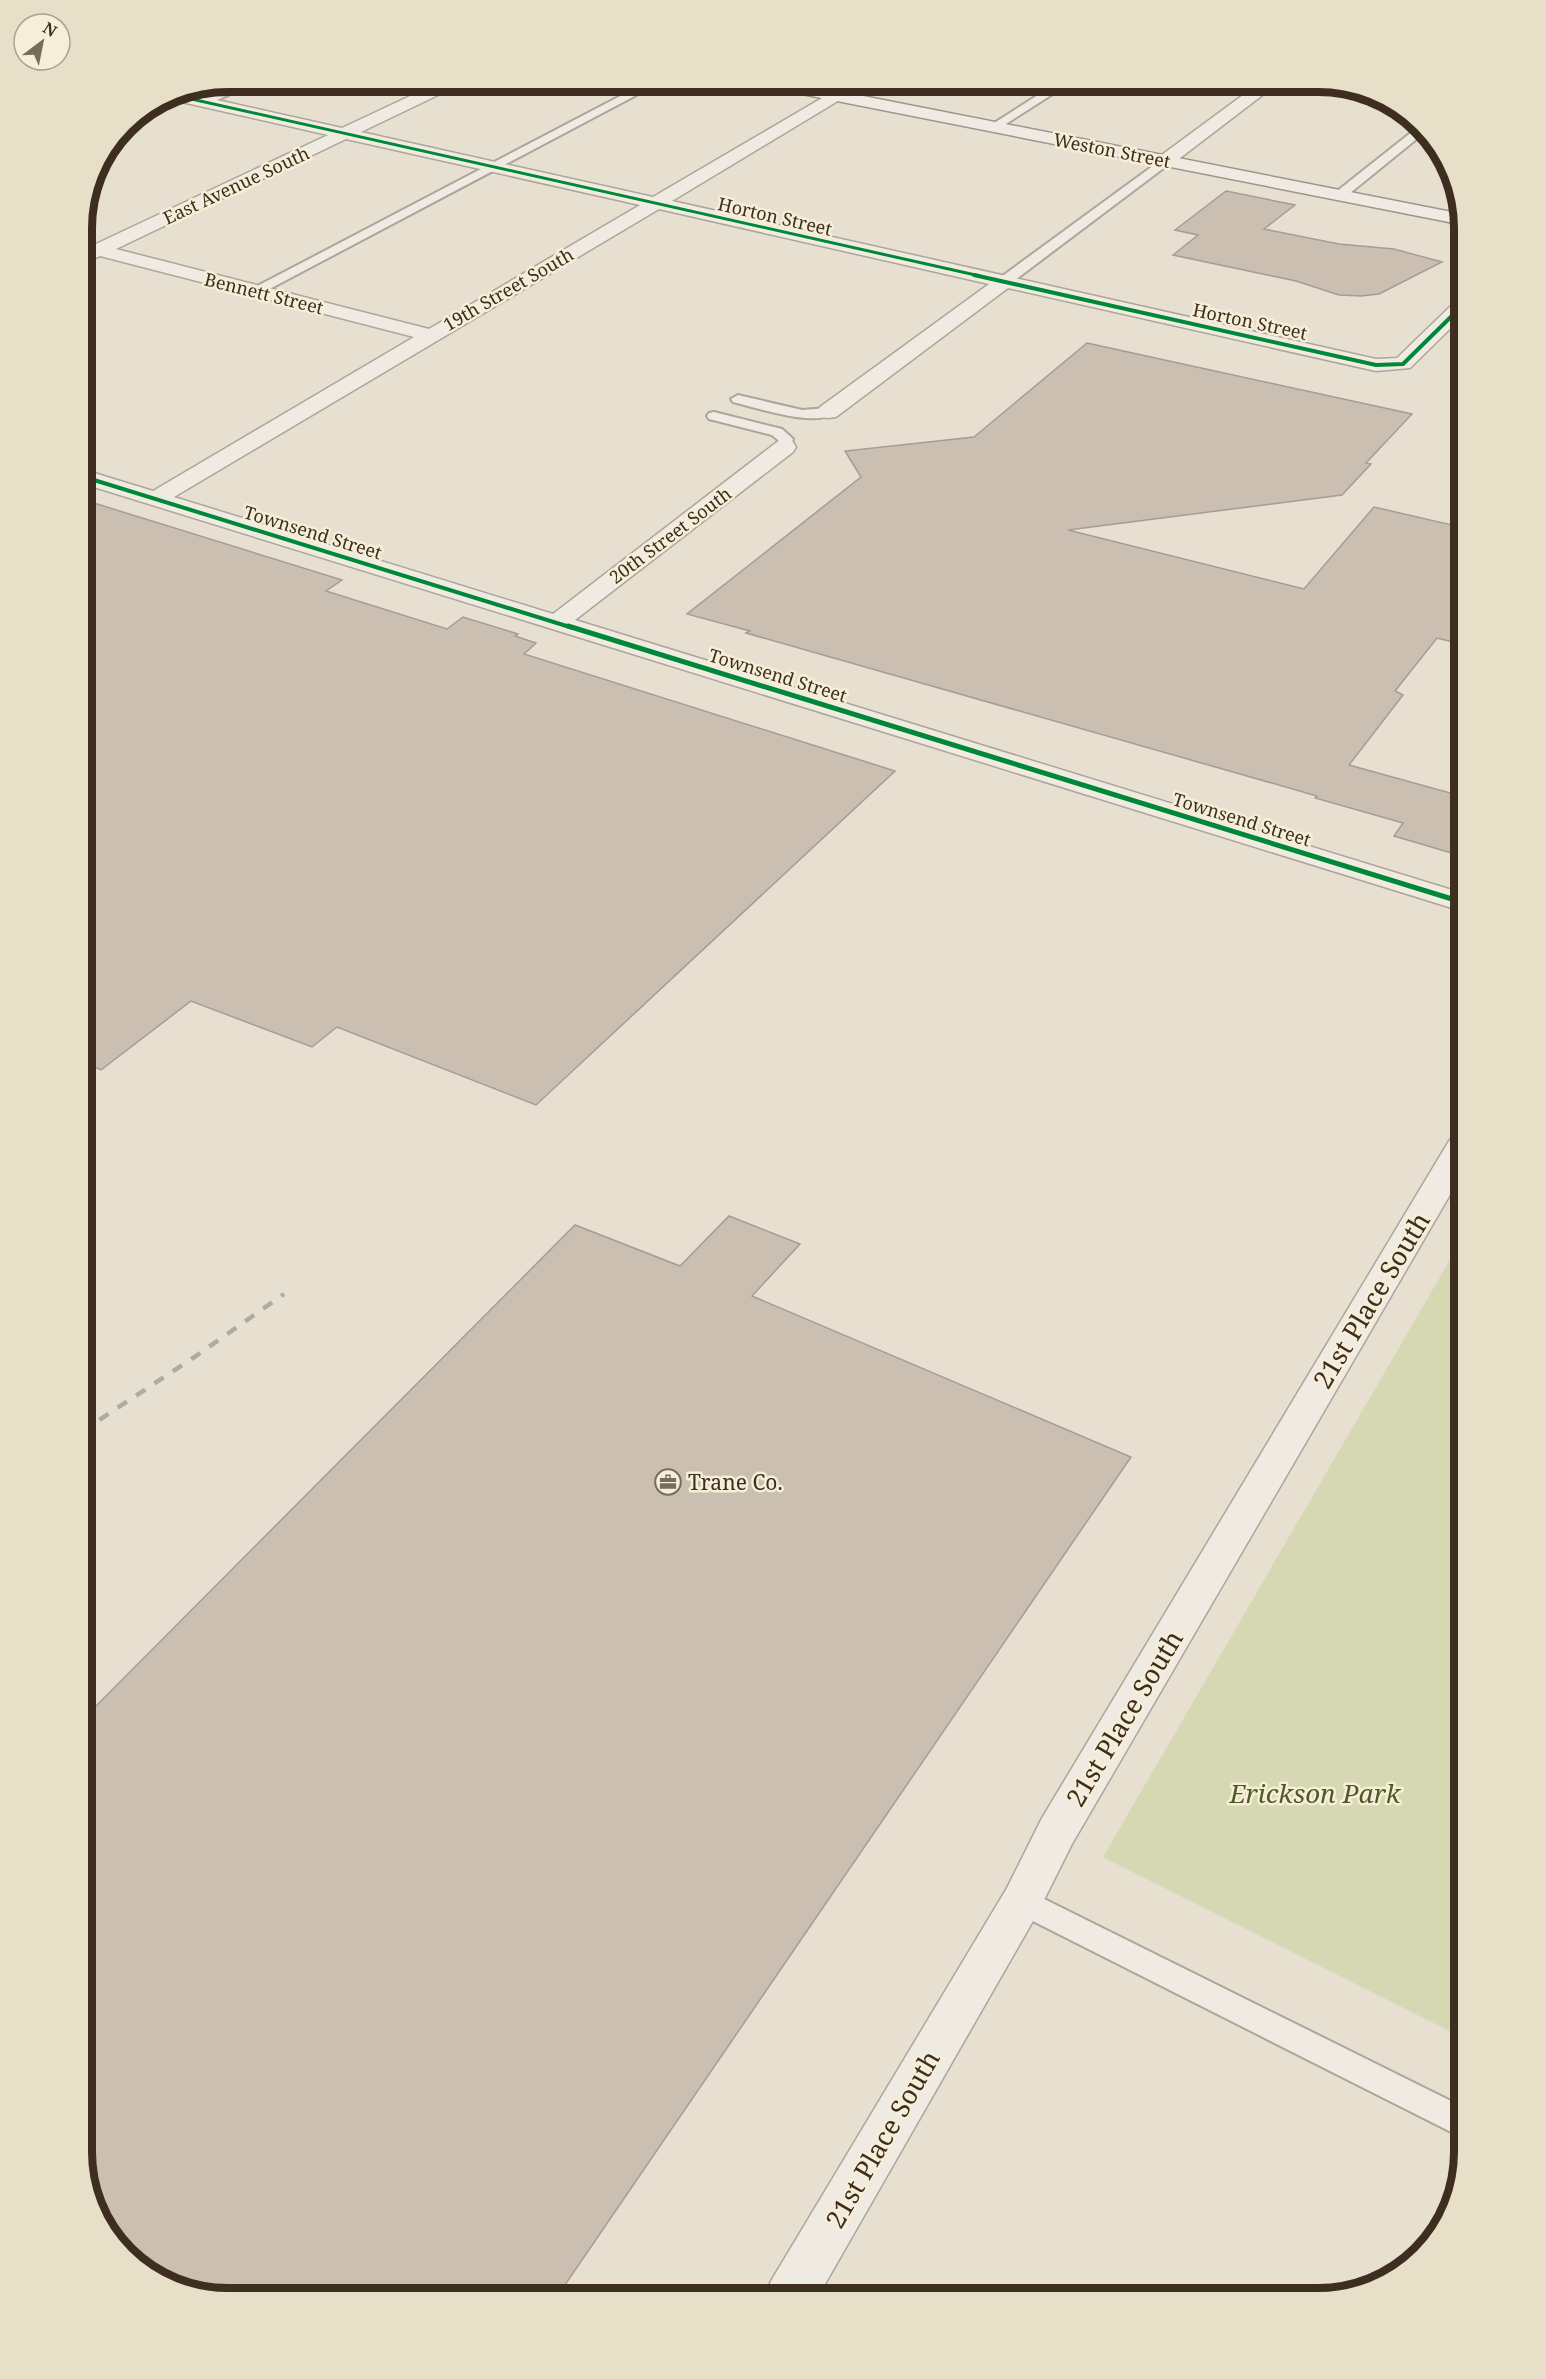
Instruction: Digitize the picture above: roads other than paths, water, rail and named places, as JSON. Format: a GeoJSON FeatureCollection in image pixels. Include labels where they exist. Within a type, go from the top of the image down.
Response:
{"type":"FeatureCollection","features":[{"type":"Feature","properties":{"kind":"street","name":"East Avenue South"},"geometry":{"type":"LineString","coordinates":[[92,253],[432,92]]}},
{"type":"Feature","properties":{"kind":"street","name":"Weston Street"},"geometry":{"type":"LineString","coordinates":[[816,92],[1453,218]]}},
{"type":"Feature","properties":{"kind":"street","name":"19th Street South"},"geometry":{"type":"LineString","coordinates":[[154,499],[844,92]]}},
{"type":"Feature","properties":{"kind":"street"},"geometry":{"type":"LineString","coordinates":[[1165,161],[1258,92]]}},
{"type":"Feature","properties":{"kind":"street","name":"Horton Street"},"geometry":{"type":"LineString","coordinates":[[187,98],[652,204],[1376,364],[1403,364],[1454,314]]}},
{"type":"Feature","properties":{"kind":"street","name":"Bennett Street"},"geometry":{"type":"LineString","coordinates":[[92,254],[255,291],[429,335]]}},
{"type":"Feature","properties":{"kind":"street"},"geometry":{"type":"LineString","coordinates":[[828,412],[1002,282]]}},
{"type":"Feature","properties":{"kind":"street","name":"20th Street South"},"geometry":{"type":"LineString","coordinates":[[556,623],[784,447]]}},
{"type":"Feature","properties":{"kind":"street","name":"Townsend Street"},"geometry":{"type":"LineString","coordinates":[[92,479],[1454,900]]}},
{"type":"Feature","properties":{"kind":"street","name":"21st Place South"},"geometry":{"type":"LineString","coordinates":[[795,2288],[1022,1901],[1063,1821],[1454,1160]]}},
{"type":"Feature","properties":{"kind":"lane"},"geometry":{"type":"LineString","coordinates":[[204,102],[228,92]]}},
{"type":"Feature","properties":{"kind":"lane"},"geometry":{"type":"LineString","coordinates":[[255,291],[637,92]]}},
{"type":"Feature","properties":{"kind":"lane"},"geometry":{"type":"LineString","coordinates":[[994,127],[1050,92]]}},
{"type":"Feature","properties":{"kind":"lane"},"geometry":{"type":"LineString","coordinates":[[1340,195],[1417,134]]}},
{"type":"Feature","properties":{"kind":"lane"},"geometry":{"type":"LineString","coordinates":[[1002,282],[1165,161]]}},
{"type":"Feature","properties":{"kind":"lane"},"geometry":{"type":"LineString","coordinates":[[738,399],[802,414],[828,412]]}},
{"type":"Feature","properties":{"kind":"lane"},"geometry":{"type":"LineString","coordinates":[[714,416],[777,432],[786,439],[784,447]]}},
{"type":"Feature","properties":{"kind":"lane"},"geometry":{"type":"LineString","coordinates":[[1022,1901],[1454,2118]]}},
{"type":"Feature","properties":{"kind":"railway"},"geometry":{"type":"LineString","coordinates":[[92,1425],[284,1294]]}},
{"type":"Feature","properties":{"kind":"place","name":"Trane Co."},"geometry":{"type":"Point","coordinates":[668,1482]}},
{"type":"Feature","properties":{"kind":"park label","name":"Erickson Park"},"geometry":{"type":"Point","coordinates":[1315,1793]}}]}
